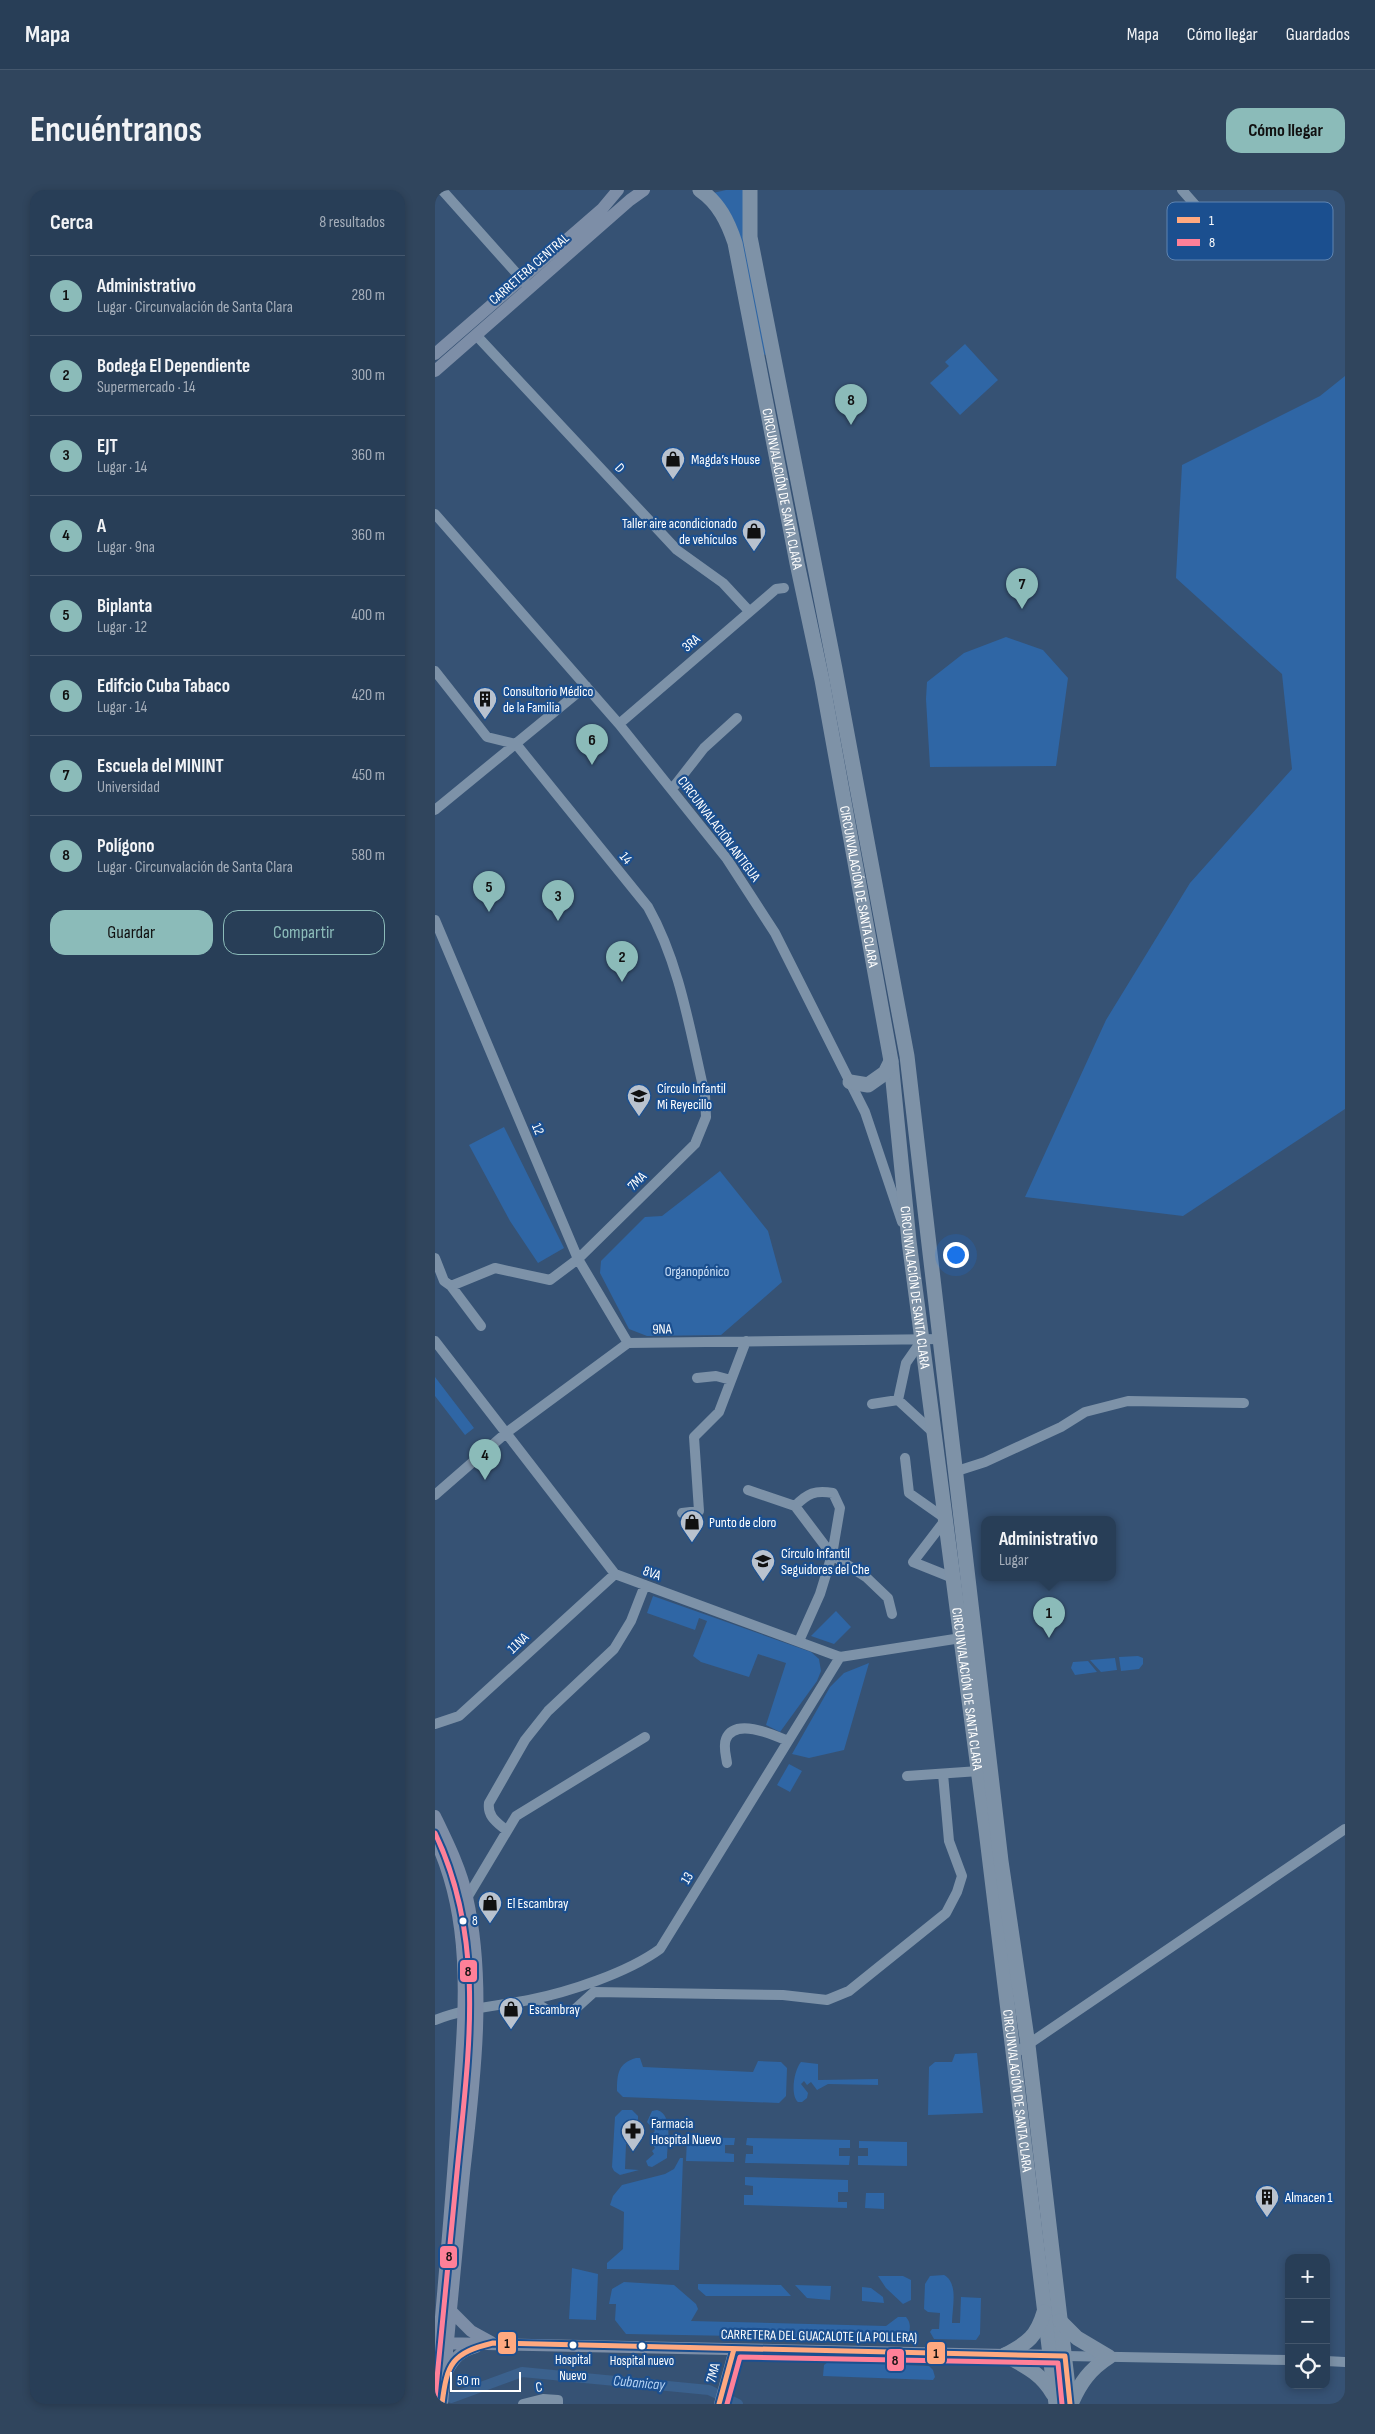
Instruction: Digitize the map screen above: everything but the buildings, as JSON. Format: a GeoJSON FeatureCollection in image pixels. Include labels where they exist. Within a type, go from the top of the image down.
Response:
{"type":"FeatureCollection","features":[{"type":"Feature","properties":{"kind":"highway","name":"CIRCUNVALACIÓN DE SANTA CLARA"},"geometry":{"type":"LineString","coordinates":[[700,190],[711,197],[727,221],[735,243],[797,563],[822,680],[891,1062],[909,1241],[979,1771],[992,1832],[1028,2045],[1060,2321],[1058,2356],[1063,2403]]}},
{"type":"Feature","properties":{"kind":"highway","name":"CIRCUNVALACIÓN DE SANTA CLARA"},"geometry":{"type":"LineString","coordinates":[[750,190],[750,237],[827,626],[907,1056],[957,1470],[1014,2054],[1045,2309],[1058,2356]]}},
{"type":"Feature","properties":{"kind":"highway"},"geometry":{"type":"LineString","coordinates":[[850,1082],[868,1085],[885,1073],[891,1062]]}},
{"type":"Feature","properties":{"kind":"highway"},"geometry":{"type":"LineString","coordinates":[[1005,2355],[1019,2348],[1033,2337],[1039,2330],[1045,2309]]}},
{"type":"Feature","properties":{"kind":"highway"},"geometry":{"type":"LineString","coordinates":[[1005,2355],[1041,2376],[1063,2403],[1079,2386],[1089,2371],[1109,2357],[1077,2338],[1060,2321]]}},
{"type":"Feature","properties":{"kind":"main road","name":"CARRETERA CENTRAL"},"geometry":{"type":"LineString","coordinates":[[435,371],[476,335],[619,190]]}},
{"type":"Feature","properties":{"kind":"main road","name":"CARRETERA CENTRAL"},"geometry":{"type":"LineString","coordinates":[[435,354],[644,190]]}},
{"type":"Feature","properties":{"kind":"main road"},"geometry":{"type":"LineString","coordinates":[[435,1816],[458,1865],[467,1898],[475,1949],[439,2344],[439,2389]]}},
{"type":"Feature","properties":{"kind":"main road"},"geometry":{"type":"LineString","coordinates":[[435,1840],[448,1868],[462,1937],[471,2009],[469,2125],[451,2310],[439,2344]]}},
{"type":"Feature","properties":{"kind":"main road"},"geometry":{"type":"LineString","coordinates":[[451,2310],[471,2331],[493,2343]]}},
{"type":"Feature","properties":{"kind":"main road"},"geometry":{"type":"LineString","coordinates":[[439,2389],[454,2358],[464,2350],[493,2343]]}},
{"type":"Feature","properties":{"kind":"main road","name":"CARRETERA DEL GUACALOTE (LA POLLERA)"},"geometry":{"type":"LineString","coordinates":[[439,2344],[493,2343],[1058,2356]]}},
{"type":"Feature","properties":{"kind":"street"},"geometry":{"type":"LineString","coordinates":[[442,190],[526,284]]}},
{"type":"Feature","properties":{"kind":"street"},"geometry":{"type":"LineString","coordinates":[[1181,190],[1192,202]]}},
{"type":"Feature","properties":{"kind":"street","name":"D"},"geometry":{"type":"LineString","coordinates":[[476,335],[677,550],[723,583],[749,611]]}},
{"type":"Feature","properties":{"kind":"street","name":"CIRCUNVALACIÓN ANTIGUA"},"geometry":{"type":"LineString","coordinates":[[435,514],[619,724],[727,859],[775,933],[865,1112],[909,1241]]}},
{"type":"Feature","properties":{"kind":"street","name":"3RA"},"geometry":{"type":"LineString","coordinates":[[619,724],[749,611],[776,589],[784,588]]}},
{"type":"Feature","properties":{"kind":"street"},"geometry":{"type":"LineString","coordinates":[[435,671],[487,737],[516,744]]}},
{"type":"Feature","properties":{"kind":"street"},"geometry":{"type":"LineString","coordinates":[[435,810],[586,686]]}},
{"type":"Feature","properties":{"kind":"street"},"geometry":{"type":"LineString","coordinates":[[672,789],[704,748],[737,718]]}},
{"type":"Feature","properties":{"kind":"street","name":"14"},"geometry":{"type":"LineString","coordinates":[[516,744],[648,907],[662,932],[672,958],[705,1095],[706,1117]]}},
{"type":"Feature","properties":{"kind":"street","name":"12"},"geometry":{"type":"LineString","coordinates":[[435,920],[578,1259],[629,1343]]}},
{"type":"Feature","properties":{"kind":"street","name":"7MA"},"geometry":{"type":"LineString","coordinates":[[451,1286],[495,1268],[550,1280],[578,1259],[695,1144],[706,1117]]}},
{"type":"Feature","properties":{"kind":"street"},"geometry":{"type":"LineString","coordinates":[[435,1258],[444,1281],[451,1286],[481,1326]]}},
{"type":"Feature","properties":{"kind":"street","name":"9NA"},"geometry":{"type":"LineString","coordinates":[[629,1343],[942,1339]]}},
{"type":"Feature","properties":{"kind":"street"},"geometry":{"type":"LineString","coordinates":[[898,1400],[906,1362],[922,1340]]}},
{"type":"Feature","properties":{"kind":"street"},"geometry":{"type":"LineString","coordinates":[[435,1341],[615,1574]]}},
{"type":"Feature","properties":{"kind":"street"},"geometry":{"type":"LineString","coordinates":[[682,1513],[699,1511],[694,1437],[719,1412],[746,1342]]}},
{"type":"Feature","properties":{"kind":"street"},"geometry":{"type":"LineString","coordinates":[[435,1494],[506,1433],[629,1343]]}},
{"type":"Feature","properties":{"kind":"street"},"geometry":{"type":"LineString","coordinates":[[697,1378],[715,1376],[731,1380]]}},
{"type":"Feature","properties":{"kind":"street"},"geometry":{"type":"LineString","coordinates":[[871,1404],[898,1400]]}},
{"type":"Feature","properties":{"kind":"street"},"geometry":{"type":"LineString","coordinates":[[898,1400],[935,1434]]}},
{"type":"Feature","properties":{"kind":"street"},"geometry":{"type":"LineString","coordinates":[[957,1470],[985,1462],[1061,1427],[1085,1412],[1128,1401],[1243,1403]]}},
{"type":"Feature","properties":{"kind":"street"},"geometry":{"type":"LineString","coordinates":[[905,1458],[909,1493],[946,1519],[913,1562],[953,1578]]}},
{"type":"Feature","properties":{"kind":"street"},"geometry":{"type":"LineString","coordinates":[[747,1490],[795,1506],[832,1555],[866,1577],[888,1598],[892,1614]]}},
{"type":"Feature","properties":{"kind":"street"},"geometry":{"type":"LineString","coordinates":[[795,1506],[807,1494],[818,1491],[833,1493],[840,1508],[832,1555],[820,1594],[799,1641]]}},
{"type":"Feature","properties":{"kind":"street","name":"8VA"},"geometry":{"type":"LineString","coordinates":[[615,1574],[840,1657]]}},
{"type":"Feature","properties":{"kind":"street","name":"11NA"},"geometry":{"type":"LineString","coordinates":[[435,1724],[459,1716],[615,1574]]}},
{"type":"Feature","properties":{"kind":"street"},"geometry":{"type":"LineString","coordinates":[[507,1831],[493,1819],[488,1811],[494,1796],[525,1740],[548,1711],[614,1649],[631,1621],[645,1585]]}},
{"type":"Feature","properties":{"kind":"street"},"geometry":{"type":"LineString","coordinates":[[840,1657],[961,1638]]}},
{"type":"Feature","properties":{"kind":"street","name":"13"},"geometry":{"type":"LineString","coordinates":[[435,2020],[471,2009],[531,2000],[625,1969],[644,1960],[660,1948],[840,1657]]}},
{"type":"Feature","properties":{"kind":"street"},"geometry":{"type":"LineString","coordinates":[[727,1762],[725,1740],[729,1733],[738,1730],[765,1730],[788,1741]]}},
{"type":"Feature","properties":{"kind":"street"},"geometry":{"type":"LineString","coordinates":[[467,1898],[517,1816],[645,1738]]}},
{"type":"Feature","properties":{"kind":"street"},"geometry":{"type":"LineString","coordinates":[[907,1776],[979,1771]]}},
{"type":"Feature","properties":{"kind":"street"},"geometry":{"type":"LineString","coordinates":[[531,2000],[549,2011],[573,2011],[594,1992],[783,1996],[827,2000],[849,1991],[946,1913],[957,1892],[962,1876],[949,1841],[943,1774]]}},
{"type":"Feature","properties":{"kind":"street"},"geometry":{"type":"LineString","coordinates":[[1014,2054],[1345,1830]]}},
{"type":"Feature","properties":{"kind":"street","name":"7MA"},"geometry":{"type":"LineString","coordinates":[[719,2404],[734,2349]]}},
{"type":"Feature","properties":{"kind":"street","name":"CARRETERA DEL GUACALOTE (LA POLLERA)"},"geometry":{"type":"LineString","coordinates":[[1058,2356],[1285,2360]]}},
{"type":"Feature","properties":{"kind":"street"},"geometry":{"type":"LineString","coordinates":[[1330,2361],[1345,2362]]}},
{"type":"Feature","properties":{"kind":"street","name":"C"},"geometry":{"type":"LineString","coordinates":[[523,2404],[543,2398],[558,2402]]}},
{"type":"Feature","properties":{"kind":"green space"},"geometry":{"type":"Polygon","coordinates":[[[726,190],[745,190],[766,355],[762,354],[713,193],[726,190]]]}},
{"type":"Feature","properties":{"kind":"green space"},"geometry":{"type":"Polygon","coordinates":[[[965,344],[998,380],[960,415],[930,383],[949,366],[945,362],[965,344]]]}},
{"type":"Feature","properties":{"kind":"green space"},"geometry":{"type":"Polygon","coordinates":[[[1345,376],[1345,1109],[1183,1216],[1025,1197],[1106,1020],[1190,883],[1292,769],[1282,674],[1176,578],[1182,465],[1320,396],[1345,376]]]}},
{"type":"Feature","properties":{"kind":"green space"},"geometry":{"type":"Polygon","coordinates":[[[1006,637],[1043,650],[1068,678],[1056,766],[930,767],[926,699],[927,682],[964,653],[1006,637]]]}},
{"type":"Feature","properties":{"kind":"green space"},"geometry":{"type":"Polygon","coordinates":[[[504,1127],[564,1248],[538,1263],[510,1221],[469,1145],[504,1127]]]}},
{"type":"Feature","properties":{"kind":"green space","name":"Organopónico"},"geometry":{"type":"Polygon","coordinates":[[[720,1171],[768,1231],[782,1282],[721,1335],[647,1336],[629,1329],[600,1273],[601,1261],[645,1217],[662,1216],[720,1171]]]}},
{"type":"Feature","properties":{"kind":"green space"},"geometry":{"type":"Polygon","coordinates":[[[435,1377],[474,1428],[465,1435],[435,1396],[435,1377]]]}},
{"type":"Feature","properties":{"kind":"green space"},"geometry":{"type":"Polygon","coordinates":[[[653,1596],[811,1652],[819,1659],[821,1671],[817,1681],[780,1732],[766,1725],[786,1663],[758,1654],[749,1677],[701,1662],[693,1656],[707,1621],[699,1618],[695,1630],[647,1613],[653,1596]]]}},
{"type":"Feature","properties":{"kind":"green space"},"geometry":{"type":"Polygon","coordinates":[[[836,1611],[851,1627],[834,1644],[811,1636],[836,1611]]]}},
{"type":"Feature","properties":{"kind":"green space"},"geometry":{"type":"Polygon","coordinates":[[[1138,1656],[1143,1658],[1143,1664],[1139,1669],[1121,1671],[1119,1657],[1138,1656]]]}},
{"type":"Feature","properties":{"kind":"green space"},"geometry":{"type":"Polygon","coordinates":[[[1115,1658],[1117,1670],[1101,1672],[1090,1660],[1115,1658]]]}},
{"type":"Feature","properties":{"kind":"green space"},"geometry":{"type":"Polygon","coordinates":[[[1088,1661],[1097,1672],[1075,1675],[1071,1668],[1073,1662],[1088,1661]]]}},
{"type":"Feature","properties":{"kind":"green space"},"geometry":{"type":"Polygon","coordinates":[[[869,1663],[844,1750],[809,1758],[792,1754],[830,1687],[844,1673],[869,1663]]]}},
{"type":"Feature","properties":{"kind":"green space"},"geometry":{"type":"Polygon","coordinates":[[[789,1764],[802,1771],[790,1792],[777,1785],[789,1764]]]}},
{"type":"Feature","properties":{"kind":"green space"},"geometry":{"type":"Polygon","coordinates":[[[977,2053],[983,2113],[928,2115],[929,2067],[935,2062],[952,2062],[955,2054],[977,2053]]]}},
{"type":"Feature","properties":{"kind":"green space"},"geometry":{"type":"Polygon","coordinates":[[[640,2058],[643,2067],[753,2072],[758,2061],[781,2062],[787,2068],[786,2096],[779,2103],[623,2097],[617,2091],[618,2074],[625,2063],[640,2058]]]}},
{"type":"Feature","properties":{"kind":"green space"},"geometry":{"type":"Polygon","coordinates":[[[801,2062],[818,2064],[818,2080],[878,2079],[878,2085],[828,2084],[817,2090],[811,2082],[807,2085],[804,2081],[801,2084],[808,2093],[807,2098],[802,2102],[798,2102],[794,2094],[794,2082],[796,2071],[801,2062]]]}},
{"type":"Feature","properties":{"kind":"green space"},"geometry":{"type":"Polygon","coordinates":[[[622,2110],[632,2110],[638,2116],[638,2122],[631,2124],[634,2127],[631,2130],[634,2133],[631,2135],[639,2144],[626,2144],[625,2169],[639,2170],[620,2175],[612,2167],[615,2117],[622,2110]]]}},
{"type":"Feature","properties":{"kind":"green space"},"geometry":{"type":"Polygon","coordinates":[[[657,2110],[666,2118],[668,2124],[667,2158],[652,2167],[648,2166],[646,2161],[654,2154],[652,2151],[655,2148],[653,2145],[656,2142],[652,2134],[655,2131],[647,2122],[652,2111],[657,2110]]]}},
{"type":"Feature","properties":{"kind":"green space"},"geometry":{"type":"Polygon","coordinates":[[[687,2137],[735,2138],[734,2145],[725,2145],[725,2153],[734,2154],[734,2162],[686,2161],[687,2137]]]}},
{"type":"Feature","properties":{"kind":"green space"},"geometry":{"type":"Polygon","coordinates":[[[747,2138],[850,2140],[850,2148],[839,2148],[839,2156],[850,2156],[849,2165],[745,2163],[746,2154],[753,2154],[753,2146],[746,2145],[747,2138]]]}},
{"type":"Feature","properties":{"kind":"green space"},"geometry":{"type":"Polygon","coordinates":[[[859,2141],[907,2142],[907,2166],[858,2165],[858,2156],[868,2156],[868,2148],[859,2148],[859,2141]]]}},
{"type":"Feature","properties":{"kind":"green space"},"geometry":{"type":"Polygon","coordinates":[[[680,2158],[683,2158],[679,2270],[607,2269],[607,2263],[623,2249],[624,2212],[610,2205],[613,2196],[622,2185],[665,2174],[674,2169],[680,2158]]]}},
{"type":"Feature","properties":{"kind":"green space"},"geometry":{"type":"Polygon","coordinates":[[[745,2177],[848,2180],[848,2192],[838,2192],[838,2202],[847,2202],[847,2208],[744,2205],[744,2195],[753,2195],[753,2186],[745,2185],[745,2177]]]}},
{"type":"Feature","properties":{"kind":"green space"},"geometry":{"type":"Polygon","coordinates":[[[866,2193],[884,2193],[884,2209],[865,2208],[866,2193]]]}},
{"type":"Feature","properties":{"kind":"green space"},"geometry":{"type":"Polygon","coordinates":[[[572,2268],[598,2274],[596,2320],[569,2319],[572,2268]]]}},
{"type":"Feature","properties":{"kind":"green space"},"geometry":{"type":"Polygon","coordinates":[[[944,2275],[952,2284],[953,2290],[952,2323],[960,2323],[961,2297],[981,2298],[980,2334],[976,2340],[934,2339],[930,2332],[932,2329],[939,2329],[940,2313],[928,2312],[924,2309],[925,2284],[930,2276],[944,2275]]]}},
{"type":"Feature","properties":{"kind":"green space"},"geometry":{"type":"Polygon","coordinates":[[[878,2276],[903,2276],[911,2280],[911,2300],[903,2304],[886,2288],[878,2276]]]}},
{"type":"Feature","properties":{"kind":"green space"},"geometry":{"type":"Polygon","coordinates":[[[624,2282],[674,2285],[696,2304],[698,2309],[691,2321],[886,2326],[898,2317],[906,2317],[910,2330],[907,2339],[626,2334],[615,2320],[616,2304],[609,2304],[612,2289],[624,2282]]]}},
{"type":"Feature","properties":{"kind":"green space"},"geometry":{"type":"Polygon","coordinates":[[[698,2284],[781,2285],[791,2296],[706,2296],[698,2289],[698,2284]]]}},
{"type":"Feature","properties":{"kind":"green space"},"geometry":{"type":"Polygon","coordinates":[[[795,2285],[831,2286],[830,2300],[807,2298],[795,2285]]]}},
{"type":"Feature","properties":{"kind":"green space"},"geometry":{"type":"Polygon","coordinates":[[[862,2287],[871,2288],[883,2297],[884,2303],[862,2301],[862,2287]]]}},
{"type":"Feature","properties":{"kind":"green space"},"geometry":{"type":"Polygon","coordinates":[[[828,2362],[929,2366],[933,2370],[935,2377],[933,2380],[823,2376],[824,2365],[828,2362]]]}},
{"type":"Feature","properties":{"kind":"waterway","name":"Cubanicay"},"geometry":{"type":"LineString","coordinates":[[451,2398],[522,2372],[709,2390],[738,2404]]}},
{"type":"Feature","properties":{"kind":"transit line","name":"8"},"geometry":{"type":"LineString","coordinates":[[435,1833],[451,1874],[462,1916],[468,1958],[470,2000],[466,2086],[435,2399]]}},
{"type":"Feature","properties":{"kind":"transit line","name":"1"},"geometry":{"type":"LineString","coordinates":[[442,2404],[446,2379],[454,2362],[468,2351],[493,2343],[1065,2356],[1070,2404]]}},
{"type":"Feature","properties":{"kind":"transit line","name":"1"},"geometry":{"type":"LineString","coordinates":[[719,2404],[734,2349]]}},
{"type":"Feature","properties":{"kind":"transit line","name":"8"},"geometry":{"type":"LineString","coordinates":[[727,2404],[740,2357],[1058,2363],[1062,2404]]}},
{"type":"Feature","properties":{"kind":"place","name":"Polígono"},"geometry":{"type":"Point","coordinates":[851,425]}},
{"type":"Feature","properties":{"kind":"place","name":"Magda’s House"},"geometry":{"type":"Point","coordinates":[673,480]}},
{"type":"Feature","properties":{"kind":"place","name":"Taller aire acondicionado de vehículos"},"geometry":{"type":"Point","coordinates":[754,552]}},
{"type":"Feature","properties":{"kind":"place","name":"Escuela del MININT"},"geometry":{"type":"Point","coordinates":[1022,609]}},
{"type":"Feature","properties":{"kind":"place","name":"Consultorio Médico de la Familia"},"geometry":{"type":"Point","coordinates":[485,720]}},
{"type":"Feature","properties":{"kind":"place","name":"Edifcio Cuba Tabaco"},"geometry":{"type":"Point","coordinates":[592,765]}},
{"type":"Feature","properties":{"kind":"place","name":"Biplanta"},"geometry":{"type":"Point","coordinates":[489,912]}},
{"type":"Feature","properties":{"kind":"place","name":"EJT"},"geometry":{"type":"Point","coordinates":[558,921]}},
{"type":"Feature","properties":{"kind":"place","name":"Bodega El Dependiente"},"geometry":{"type":"Point","coordinates":[622,982]}},
{"type":"Feature","properties":{"kind":"place","name":"Círculo Infantil Mi Reyecillo"},"geometry":{"type":"Point","coordinates":[639,1117]}},
{"type":"Feature","properties":{"kind":"place","name":"A"},"geometry":{"type":"Point","coordinates":[485,1480]}},
{"type":"Feature","properties":{"kind":"place","name":"Punto de cloro"},"geometry":{"type":"Point","coordinates":[692,1543]}},
{"type":"Feature","properties":{"kind":"place","name":"Círculo Infantil Seguidores del Che"},"geometry":{"type":"Point","coordinates":[763,1582]}},
{"type":"Feature","properties":{"kind":"place","name":"Administrativo"},"geometry":{"type":"Point","coordinates":[1049,1638]}},
{"type":"Feature","properties":{"kind":"place","name":"8"},"geometry":{"type":"Point","coordinates":[463,1921]}},
{"type":"Feature","properties":{"kind":"place","name":"El Escambray"},"geometry":{"type":"Point","coordinates":[490,1924]}},
{"type":"Feature","properties":{"kind":"place","name":"Escambray"},"geometry":{"type":"Point","coordinates":[511,2030]}},
{"type":"Feature","properties":{"kind":"place","name":"Farmacia Hospital Nuevo"},"geometry":{"type":"Point","coordinates":[633,2152]}},
{"type":"Feature","properties":{"kind":"place","name":"Almacen 1"},"geometry":{"type":"Point","coordinates":[1267,2218]}},
{"type":"Feature","properties":{"kind":"place","name":"Hospital Nuevo"},"geometry":{"type":"Point","coordinates":[573,2345]}},
{"type":"Feature","properties":{"kind":"place","name":"Hospital nuevo"},"geometry":{"type":"Point","coordinates":[642,2346]}}]}
